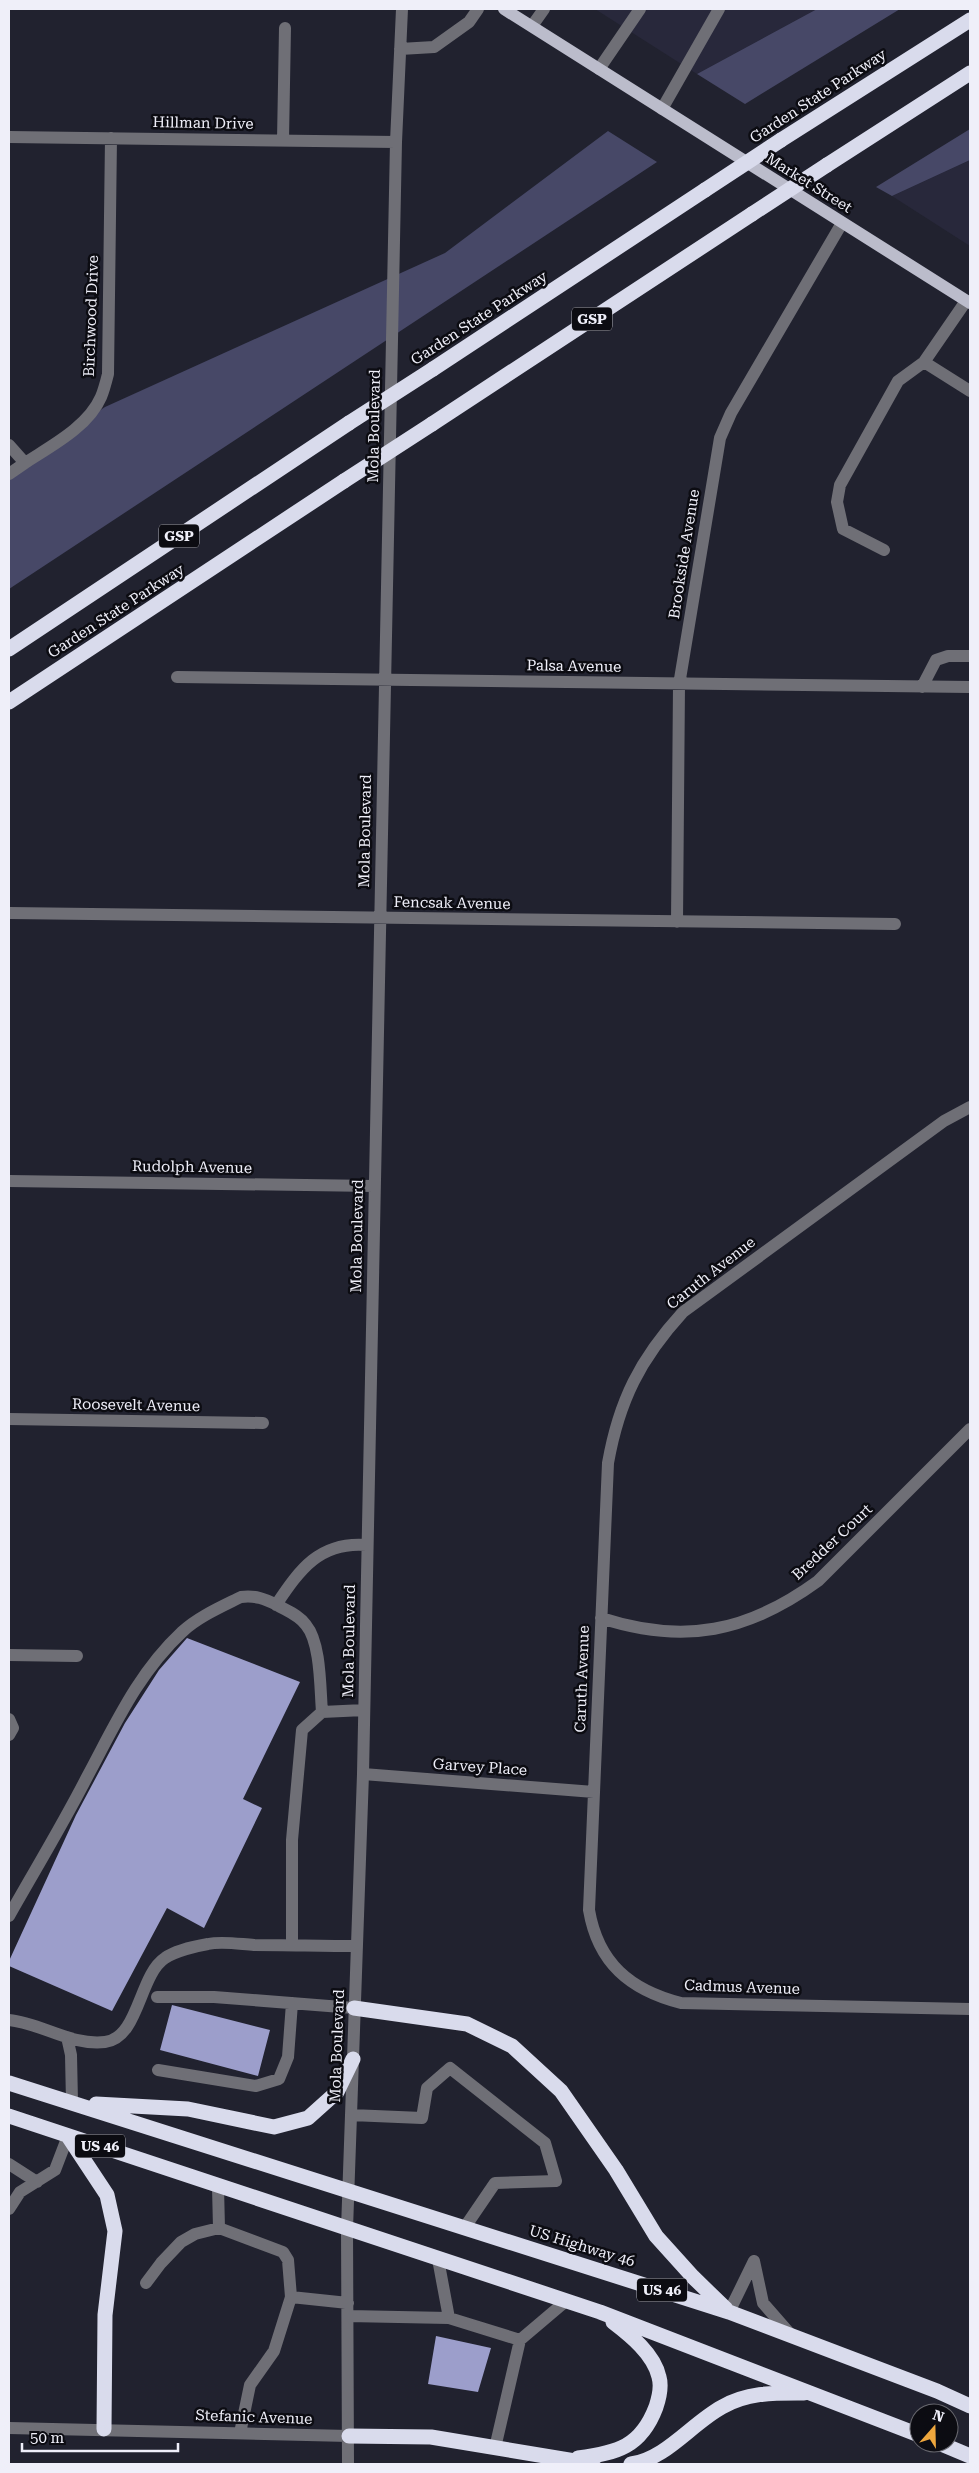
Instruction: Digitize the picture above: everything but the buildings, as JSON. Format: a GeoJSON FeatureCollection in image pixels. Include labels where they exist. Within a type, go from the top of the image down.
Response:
{"type":"FeatureCollection","features":[{"type":"Feature","properties":{"kind":"highway","name":"Garden State Parkway"},"geometry":{"type":"LineString","coordinates":[[9,649],[349,423],[781,140],[970,20]]}},
{"type":"Feature","properties":{"kind":"highway","name":"Garden State Parkway"},"geometry":{"type":"LineString","coordinates":[[9,702],[970,73]]}},
{"type":"Feature","properties":{"kind":"highway"},"geometry":{"type":"LineString","coordinates":[[354,2008],[467,2024],[512,2046],[561,2091],[616,2170],[656,2236],[693,2277],[729,2312]]}},
{"type":"Feature","properties":{"kind":"highway"},"geometry":{"type":"LineString","coordinates":[[72,2102],[188,2109],[274,2127],[308,2118],[337,2092],[353,2059]]}},
{"type":"Feature","properties":{"kind":"highway","name":"US 46"},"geometry":{"type":"LineString","coordinates":[[9,2082],[349,2191]]}},
{"type":"Feature","properties":{"kind":"highway","name":"US 46"},"geometry":{"type":"LineString","coordinates":[[9,2116],[218,2187],[600,2312],[909,2431]]}},
{"type":"Feature","properties":{"kind":"highway"},"geometry":{"type":"LineString","coordinates":[[68,2136],[107,2195],[115,2231],[105,2314],[104,2429]]}},
{"type":"Feature","properties":{"kind":"highway","name":"US Highway 46"},"geometry":{"type":"LineString","coordinates":[[349,2191],[729,2312],[937,2391],[970,2406]]}},
{"type":"Feature","properties":{"kind":"highway"},"geometry":{"type":"LineString","coordinates":[[567,2460],[610,2454],[634,2441],[645,2430],[660,2395],[660,2376],[650,2358],[633,2337],[600,2312]]}},
{"type":"Feature","properties":{"kind":"highway"},"geometry":{"type":"LineString","coordinates":[[631,2464],[640,2463],[672,2444],[722,2407],[762,2393],[814,2393]]}},
{"type":"Feature","properties":{"kind":"highway"},"geometry":{"type":"LineString","coordinates":[[349,2436],[431,2438],[593,2464]]}},
{"type":"Feature","properties":{"kind":"main road","name":"Market Street"},"geometry":{"type":"LineString","coordinates":[[509,10],[968,302]]}},
{"type":"Feature","properties":{"kind":"street","name":"Mola Boulevard"},"geometry":{"type":"LineString","coordinates":[[348,2464],[348,2229],[363,1774],[396,142],[402,9]]}},
{"type":"Feature","properties":{"kind":"street"},"geometry":{"type":"LineString","coordinates":[[400,49],[434,47],[469,22],[478,9]]}},
{"type":"Feature","properties":{"kind":"street"},"geometry":{"type":"LineString","coordinates":[[532,26],[544,9]]}},
{"type":"Feature","properties":{"kind":"street"},"geometry":{"type":"LineString","coordinates":[[599,69],[640,9]]}},
{"type":"Feature","properties":{"kind":"street"},"geometry":{"type":"LineString","coordinates":[[662,109],[719,9]]}},
{"type":"Feature","properties":{"kind":"street"},"geometry":{"type":"LineString","coordinates":[[283,140],[285,28]]}},
{"type":"Feature","properties":{"kind":"street","name":"Hillman Drive"},"geometry":{"type":"LineString","coordinates":[[9,137],[396,142]]}},
{"type":"Feature","properties":{"kind":"street","name":"Birchwood Drive"},"geometry":{"type":"LineString","coordinates":[[9,474],[69,434],[88,415],[101,398],[108,374],[110,138]]}},
{"type":"Feature","properties":{"kind":"street","name":"Brookside Avenue"},"geometry":{"type":"LineString","coordinates":[[677,922],[679,685],[720,438],[731,412],[842,223]]}},
{"type":"Feature","properties":{"kind":"street"},"geometry":{"type":"LineString","coordinates":[[884,550],[842,529],[837,502],[840,485],[898,381],[924,362],[968,302]]}},
{"type":"Feature","properties":{"kind":"street"},"geometry":{"type":"LineString","coordinates":[[924,362],[970,391]]}},
{"type":"Feature","properties":{"kind":"street"},"geometry":{"type":"LineString","coordinates":[[9,445],[25,463]]}},
{"type":"Feature","properties":{"kind":"street"},"geometry":{"type":"LineString","coordinates":[[922,687],[936,660],[948,656],[970,656]]}},
{"type":"Feature","properties":{"kind":"street","name":"Palsa Avenue"},"geometry":{"type":"LineString","coordinates":[[177,677],[679,685],[970,687]]}},
{"type":"Feature","properties":{"kind":"street","name":"Fencsak Avenue"},"geometry":{"type":"LineString","coordinates":[[9,913],[895,924]]}},
{"type":"Feature","properties":{"kind":"street","name":"Caruth Avenue"},"geometry":{"type":"LineString","coordinates":[[594,1792],[608,1464],[614,1430],[629,1389],[642,1363],[661,1336],[683,1312],[944,1121],[970,1107]]}},
{"type":"Feature","properties":{"kind":"street","name":"Rudolph Avenue"},"geometry":{"type":"LineString","coordinates":[[9,1181],[374,1186]]}},
{"type":"Feature","properties":{"kind":"street","name":"Roosevelt Avenue"},"geometry":{"type":"LineString","coordinates":[[9,1419],[263,1423]]}},
{"type":"Feature","properties":{"kind":"street","name":"Bredder Court"},"geometry":{"type":"LineString","coordinates":[[601,1618],[626,1626],[659,1632],[690,1632],[724,1627],[756,1618],[790,1601],[818,1581],[970,1429]]}},
{"type":"Feature","properties":{"kind":"street"},"geometry":{"type":"LineString","coordinates":[[276,1605],[293,1579],[311,1560],[323,1552],[339,1545],[367,1545]]}},
{"type":"Feature","properties":{"kind":"street"},"geometry":{"type":"LineString","coordinates":[[9,1916],[87,1778],[126,1703],[159,1656],[183,1630],[241,1597],[255,1596],[295,1615],[306,1624],[312,1634],[316,1648],[322,1712]]}},
{"type":"Feature","properties":{"kind":"street"},"geometry":{"type":"LineString","coordinates":[[9,1655],[77,1656]]}},
{"type":"Feature","properties":{"kind":"street"},"geometry":{"type":"LineString","coordinates":[[292,1946],[292,1840],[302,1730],[322,1712],[364,1710]]}},
{"type":"Feature","properties":{"kind":"street"},"geometry":{"type":"LineString","coordinates":[[9,1718],[13,1728],[9,1735]]}},
{"type":"Feature","properties":{"kind":"street","name":"Garvey Place"},"geometry":{"type":"LineString","coordinates":[[363,1774],[594,1792]]}},
{"type":"Feature","properties":{"kind":"street","name":"Cadmus Avenue"},"geometry":{"type":"LineString","coordinates":[[594,1792],[589,1910],[591,1923],[601,1947],[613,1965],[630,1982],[656,1997],[681,2003],[970,2009]]}},
{"type":"Feature","properties":{"kind":"street"},"geometry":{"type":"LineString","coordinates":[[9,2020],[24,2022],[66,2037],[96,2042],[115,2039],[128,2024],[154,1970],[165,1957],[172,1954],[209,1944],[357,1946]]}},
{"type":"Feature","properties":{"kind":"street"},"geometry":{"type":"LineString","coordinates":[[157,1997],[214,1997],[354,2008]]}},
{"type":"Feature","properties":{"kind":"street"},"geometry":{"type":"LineString","coordinates":[[158,2070],[256,2086],[279,2079],[288,2058],[292,2004]]}},
{"type":"Feature","properties":{"kind":"street"},"geometry":{"type":"LineString","coordinates":[[66,2037],[71,2055],[72,2102]]}},
{"type":"Feature","properties":{"kind":"street"},"geometry":{"type":"LineString","coordinates":[[351,2115],[422,2118],[426,2088],[450,2068],[545,2143],[556,2181],[495,2183],[465,2227]]}},
{"type":"Feature","properties":{"kind":"street"},"geometry":{"type":"LineString","coordinates":[[9,2209],[20,2192],[55,2170],[68,2136]]}},
{"type":"Feature","properties":{"kind":"street"},"geometry":{"type":"LineString","coordinates":[[9,2164],[37,2182]]}},
{"type":"Feature","properties":{"kind":"street"},"geometry":{"type":"LineString","coordinates":[[218,2187],[219,2228]]}},
{"type":"Feature","properties":{"kind":"street"},"geometry":{"type":"LineString","coordinates":[[146,2283],[161,2263],[181,2242],[195,2234],[219,2228],[283,2252],[288,2260],[291,2297],[274,2351],[250,2385],[240,2433]]}},
{"type":"Feature","properties":{"kind":"street"},"geometry":{"type":"LineString","coordinates":[[438,2259],[449,2318]]}},
{"type":"Feature","properties":{"kind":"street"},"geometry":{"type":"LineString","coordinates":[[729,2312],[754,2261],[763,2303],[791,2335]]}},
{"type":"Feature","properties":{"kind":"street"},"geometry":{"type":"LineString","coordinates":[[291,2297],[348,2303]]}},
{"type":"Feature","properties":{"kind":"street"},"geometry":{"type":"LineString","coordinates":[[495,2448],[520,2340],[566,2301]]}},
{"type":"Feature","properties":{"kind":"street"},"geometry":{"type":"LineString","coordinates":[[348,2316],[449,2318],[520,2340]]}},
{"type":"Feature","properties":{"kind":"street","name":"Stefanic Avenue"},"geometry":{"type":"LineString","coordinates":[[9,2428],[349,2436]]}},
{"type":"Feature","properties":{"kind":"shaded area"},"geometry":{"type":"Polygon","coordinates":[[[595,9],[817,9],[697,74],[595,9]]]}},
{"type":"Feature","properties":{"kind":"shaded area"},"geometry":{"type":"Polygon","coordinates":[[[817,9],[900,9],[745,104],[697,74],[817,9]]]}},
{"type":"Feature","properties":{"kind":"shaded area"},"geometry":{"type":"Polygon","coordinates":[[[970,129],[970,160],[892,196],[876,187],[970,129]]]}},
{"type":"Feature","properties":{"kind":"shaded area"},"geometry":{"type":"Polygon","coordinates":[[[608,131],[657,162],[9,589],[9,471],[105,407],[445,253],[608,131]]]}},
{"type":"Feature","properties":{"kind":"shaded area"},"geometry":{"type":"Polygon","coordinates":[[[970,160],[970,246],[892,196],[970,160]]]}}]}
